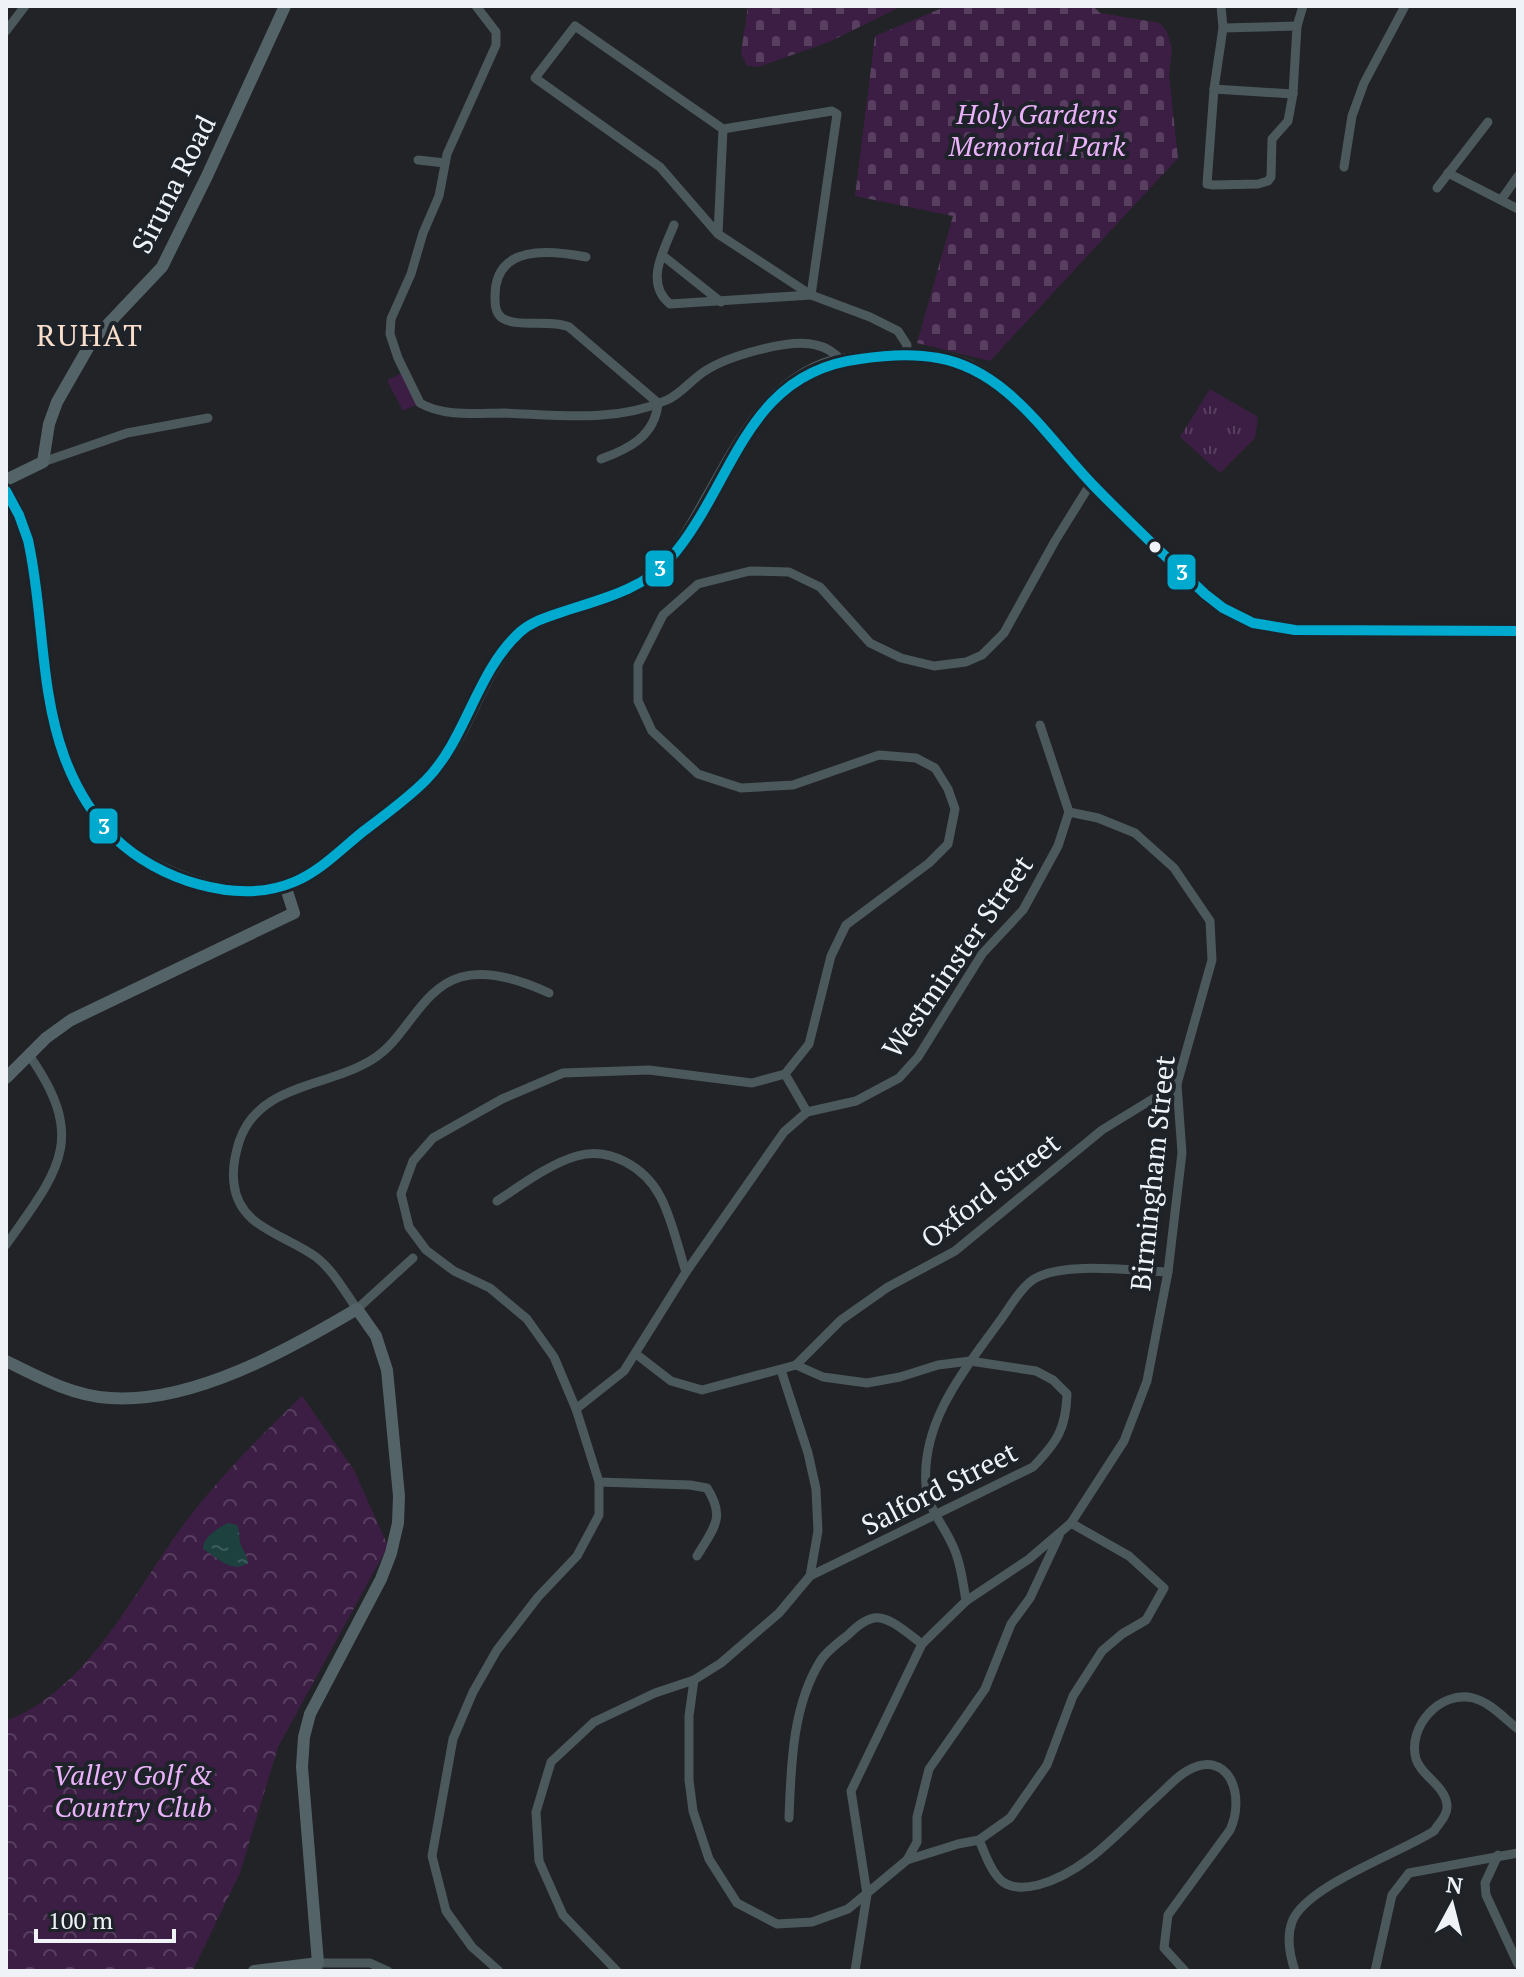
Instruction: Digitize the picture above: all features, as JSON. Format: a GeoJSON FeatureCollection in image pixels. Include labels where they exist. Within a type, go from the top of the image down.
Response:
{"type":"FeatureCollection","features":[{"type":"Feature","properties":{"kind":"main road"},"geometry":{"type":"LineString","coordinates":[[6,491],[20,511],[26,529],[56,735],[63,760],[87,803],[114,837],[141,859],[164,871],[220,888],[247,890],[285,885],[314,870],[389,812],[438,766],[462,729],[479,689],[499,655],[524,628],[620,592],[659,569],[692,528],[748,432],[773,397],[820,367],[842,361],[906,355],[963,364],[986,376],[1015,401],[1091,483],[1205,594],[1223,608],[1253,623],[1295,630],[1518,631]]}},
{"type":"Feature","properties":{"kind":"street"},"geometry":{"type":"LineString","coordinates":[[6,31],[25,6]]}},
{"type":"Feature","properties":{"kind":"street","name":"Siruna Road"},"geometry":{"type":"LineString","coordinates":[[43,462],[49,424],[72,373],[92,341],[162,267],[285,6]]}},
{"type":"Feature","properties":{"kind":"street"},"geometry":{"type":"LineString","coordinates":[[476,6],[496,32],[496,45],[445,163],[439,196],[423,233],[411,274],[393,311],[390,328],[404,373],[420,403],[436,409],[470,413],[584,417],[658,403],[676,394],[715,365],[784,345],[817,345],[842,361]]}},
{"type":"Feature","properties":{"kind":"street"},"geometry":{"type":"LineString","coordinates":[[1221,6],[1223,28],[1214,89],[1207,184],[1213,185],[1268,181],[1272,139],[1288,121],[1293,94],[1297,26],[1303,6]]}},
{"type":"Feature","properties":{"kind":"street"},"geometry":{"type":"LineString","coordinates":[[1344,167],[1352,116],[1364,83],[1405,6]]}},
{"type":"Feature","properties":{"kind":"street"},"geometry":{"type":"LineString","coordinates":[[811,295],[837,114],[832,111],[723,129],[575,26],[535,78],[660,167],[718,234],[811,295],[898,331],[907,345],[906,355]]}},
{"type":"Feature","properties":{"kind":"street"},"geometry":{"type":"LineString","coordinates":[[1223,28],[1297,26]]}},
{"type":"Feature","properties":{"kind":"street"},"geometry":{"type":"LineString","coordinates":[[1214,89],[1293,94]]}},
{"type":"Feature","properties":{"kind":"street"},"geometry":{"type":"LineString","coordinates":[[1437,188],[1488,122]]}},
{"type":"Feature","properties":{"kind":"street"},"geometry":{"type":"LineString","coordinates":[[718,234],[723,129]]}},
{"type":"Feature","properties":{"kind":"street"},"geometry":{"type":"LineString","coordinates":[[418,160],[445,163]]}},
{"type":"Feature","properties":{"kind":"street"},"geometry":{"type":"LineString","coordinates":[[1448,173],[1518,209]]}},
{"type":"Feature","properties":{"kind":"street"},"geometry":{"type":"LineString","coordinates":[[1501,200],[1518,176]]}},
{"type":"Feature","properties":{"kind":"street"},"geometry":{"type":"LineString","coordinates":[[674,225],[656,281],[660,296],[670,304],[811,295]]}},
{"type":"Feature","properties":{"kind":"street"},"geometry":{"type":"LineString","coordinates":[[586,257],[545,252],[510,261],[496,279],[497,312],[510,321],[552,322],[569,327],[658,403]]}},
{"type":"Feature","properties":{"kind":"street"},"geometry":{"type":"LineString","coordinates":[[662,255],[721,302]]}},
{"type":"Feature","properties":{"kind":"street"},"geometry":{"type":"LineString","coordinates":[[601,459],[643,437],[656,418],[658,403]]}},
{"type":"Feature","properties":{"kind":"street"},"geometry":{"type":"LineString","coordinates":[[6,480],[43,462],[127,433],[208,418]]}},
{"type":"Feature","properties":{"kind":"street"},"geometry":{"type":"LineString","coordinates":[[499,1971],[472,1947],[446,1911],[432,1856],[453,1739],[473,1692],[497,1650],[538,1597],[577,1556],[599,1515],[599,1482],[576,1409],[554,1357],[527,1319],[490,1288],[454,1271],[426,1250],[409,1227],[401,1194],[413,1161],[433,1138],[502,1099],[563,1073],[649,1070],[752,1083],[785,1074],[809,1044],[831,956],[846,925],[929,863],[948,844],[955,809],[948,789],[935,768],[916,758],[879,755],[793,785],[741,788],[698,774],[652,731],[638,701],[638,665],[663,615],[698,584],[750,571],[789,572],[820,587],[870,643],[901,658],[934,666],[966,662],[982,655],[1004,633],[1091,483]]}},
{"type":"Feature","properties":{"kind":"street"},"geometry":{"type":"LineString","coordinates":[[1040,725],[1069,812]]}},
{"type":"Feature","properties":{"kind":"street","name":"Birmingham Street"},"geometry":{"type":"LineString","coordinates":[[855,1971],[867,1894],[851,1791],[922,1644],[966,1601],[1029,1559],[1071,1523],[1124,1441],[1147,1381],[1168,1272],[1182,1153],[1177,1084],[1212,960],[1210,921],[1174,868],[1135,833],[1098,818],[1069,812]]}},
{"type":"Feature","properties":{"kind":"street","name":"Westminster Street"},"geometry":{"type":"LineString","coordinates":[[807,1112],[856,1101],[899,1078],[918,1057],[982,954],[1023,910],[1058,846],[1069,812]]}},
{"type":"Feature","properties":{"kind":"street"},"geometry":{"type":"LineString","coordinates":[[6,1078],[71,1020],[294,913],[285,885]]}},
{"type":"Feature","properties":{"kind":"street"},"geometry":{"type":"LineString","coordinates":[[318,1967],[302,1767],[304,1737],[310,1714],[381,1579],[398,1523],[399,1496],[387,1370],[376,1336],[318,1259],[245,1214],[237,1201],[234,1183],[238,1145],[244,1127],[260,1108],[281,1094],[344,1073],[373,1059],[393,1043],[428,998],[447,982],[478,975],[529,984],[549,993]]}},
{"type":"Feature","properties":{"kind":"street"},"geometry":{"type":"LineString","coordinates":[[6,1245],[50,1179],[62,1140],[62,1123],[55,1095],[29,1055]]}},
{"type":"Feature","properties":{"kind":"street"},"geometry":{"type":"LineString","coordinates":[[576,1409],[624,1371],[686,1272],[784,1132],[807,1112],[785,1074]]}},
{"type":"Feature","properties":{"kind":"street","name":"Oxford Street"},"geometry":{"type":"LineString","coordinates":[[796,1365],[841,1320],[888,1287],[955,1251],[1102,1130],[1177,1084]]}},
{"type":"Feature","properties":{"kind":"street"},"geometry":{"type":"LineString","coordinates":[[497,1201],[578,1155],[624,1160],[650,1181],[661,1197],[686,1272]]}},
{"type":"Feature","properties":{"kind":"street"},"geometry":{"type":"LineString","coordinates":[[6,1361],[55,1384],[109,1398],[177,1391],[220,1377],[303,1341],[357,1309],[413,1258]]}},
{"type":"Feature","properties":{"kind":"street"},"geometry":{"type":"LineString","coordinates":[[966,1601],[952,1543],[928,1499],[926,1462],[946,1399],[970,1361],[1034,1280],[1069,1269],[1168,1272]]}},
{"type":"Feature","properties":{"kind":"street"},"geometry":{"type":"LineString","coordinates":[[636,1354],[671,1381],[702,1390],[796,1365]]}},
{"type":"Feature","properties":{"kind":"street","name":"Salford Street"},"geometry":{"type":"LineString","coordinates":[[796,1365],[823,1377],[867,1383],[938,1365],[970,1361],[1036,1371],[1053,1380],[1067,1394],[1062,1429],[1050,1450],[1033,1467],[810,1576]]}},
{"type":"Feature","properties":{"kind":"street"},"geometry":{"type":"LineString","coordinates":[[617,1971],[563,1915],[539,1861],[536,1812],[551,1762],[594,1722],[655,1693],[694,1680],[750,1640],[779,1613],[810,1576],[818,1531],[816,1489],[808,1453],[781,1370]]}},
{"type":"Feature","properties":{"kind":"street"},"geometry":{"type":"LineString","coordinates":[[599,1482],[707,1488],[717,1504],[718,1520],[697,1556]]}},
{"type":"Feature","properties":{"kind":"street"},"geometry":{"type":"LineString","coordinates":[[907,1860],[979,1840],[1010,1818],[1047,1765],[1073,1696],[1102,1651],[1146,1620],[1164,1588],[1129,1556],[1071,1523]]}},
{"type":"Feature","properties":{"kind":"street"},"geometry":{"type":"LineString","coordinates":[[694,1680],[688,1751],[693,1811],[709,1859],[737,1903],[777,1924],[812,1922],[848,1909],[907,1860],[917,1842],[919,1804],[929,1769],[985,1689],[1011,1624],[1030,1598],[1061,1532]]}},
{"type":"Feature","properties":{"kind":"street"},"geometry":{"type":"LineString","coordinates":[[789,1818],[791,1770],[800,1710],[821,1659],[859,1625],[872,1619],[888,1621],[922,1644]]}},
{"type":"Feature","properties":{"kind":"street"},"geometry":{"type":"LineString","coordinates":[[1295,1971],[1290,1956],[1290,1937],[1292,1920],[1302,1907],[1322,1889],[1434,1831],[1445,1815],[1445,1797],[1416,1762],[1417,1735],[1426,1716],[1436,1706],[1456,1697],[1472,1697],[1518,1729]]}},
{"type":"Feature","properties":{"kind":"street"},"geometry":{"type":"LineString","coordinates":[[979,1840],[997,1877],[1005,1884],[1032,1886],[1058,1879],[1081,1866],[1183,1773],[1194,1767],[1218,1767],[1234,1785],[1238,1799],[1237,1816],[1168,1915],[1164,1948],[1185,1971]]}},
{"type":"Feature","properties":{"kind":"street"},"geometry":{"type":"LineString","coordinates":[[1375,1971],[1392,1895],[1409,1873],[1518,1853]]}},
{"type":"Feature","properties":{"kind":"street"},"geometry":{"type":"LineString","coordinates":[[1498,1855],[1485,1883],[1486,1895],[1518,1964]]}},
{"type":"Feature","properties":{"kind":"street"},"geometry":{"type":"LineString","coordinates":[[254,1971],[370,1963],[388,1971]]}},
{"type":"Feature","properties":{"kind":"green space"},"geometry":{"type":"Polygon","coordinates":[[[748,6],[902,6],[829,42],[758,67],[747,66],[741,53],[748,6]]]}},
{"type":"Feature","properties":{"kind":"green space","name":"Holy Gardens Memorial Park"},"geometry":{"type":"Polygon","coordinates":[[[947,6],[1093,6],[1100,13],[1160,23],[1167,32],[1172,49],[1169,75],[1178,158],[990,361],[917,343],[953,216],[855,196],[875,36],[947,6]]]}},
{"type":"Feature","properties":{"kind":"green space"},"geometry":{"type":"Polygon","coordinates":[[[402,373],[418,404],[403,411],[387,380],[402,373]]]}},
{"type":"Feature","properties":{"kind":"green space"},"geometry":{"type":"Polygon","coordinates":[[[1210,389],[1258,417],[1255,438],[1220,473],[1180,437],[1210,389]]]}},
{"type":"Feature","properties":{"kind":"green space","name":"Valley Golf & Country Club"},"geometry":{"type":"Polygon","coordinates":[[[302,1396],[354,1470],[388,1546],[278,1747],[240,1873],[193,1971],[6,1971],[6,1721],[36,1706],[88,1660],[190,1516],[244,1454],[302,1396]]]}},
{"type":"Feature","properties":{"kind":"water"},"geometry":{"type":"Polygon","coordinates":[[[228,1523],[238,1527],[248,1563],[242,1566],[225,1564],[203,1549],[208,1537],[228,1523]]]}},
{"type":"Feature","properties":{"kind":"transit line","name":"3"},"geometry":{"type":"LineString","coordinates":[[6,491],[28,540],[50,703],[64,756],[79,789],[107,829],[132,853],[175,876],[223,889],[272,889],[294,882],[322,865],[404,800],[440,763],[493,666],[520,632],[543,619],[632,587],[658,571],[691,531],[745,437],[765,410],[790,386],[821,369],[860,359],[928,356],[963,365],[985,376],[1024,408],[1092,484],[1205,594],[1223,608],[1253,623],[1295,630],[1518,631]]}},
{"type":"Feature","properties":{"kind":"district","name":"RUHAT"},"geometry":{"type":"Point","coordinates":[90,335]}}]}
